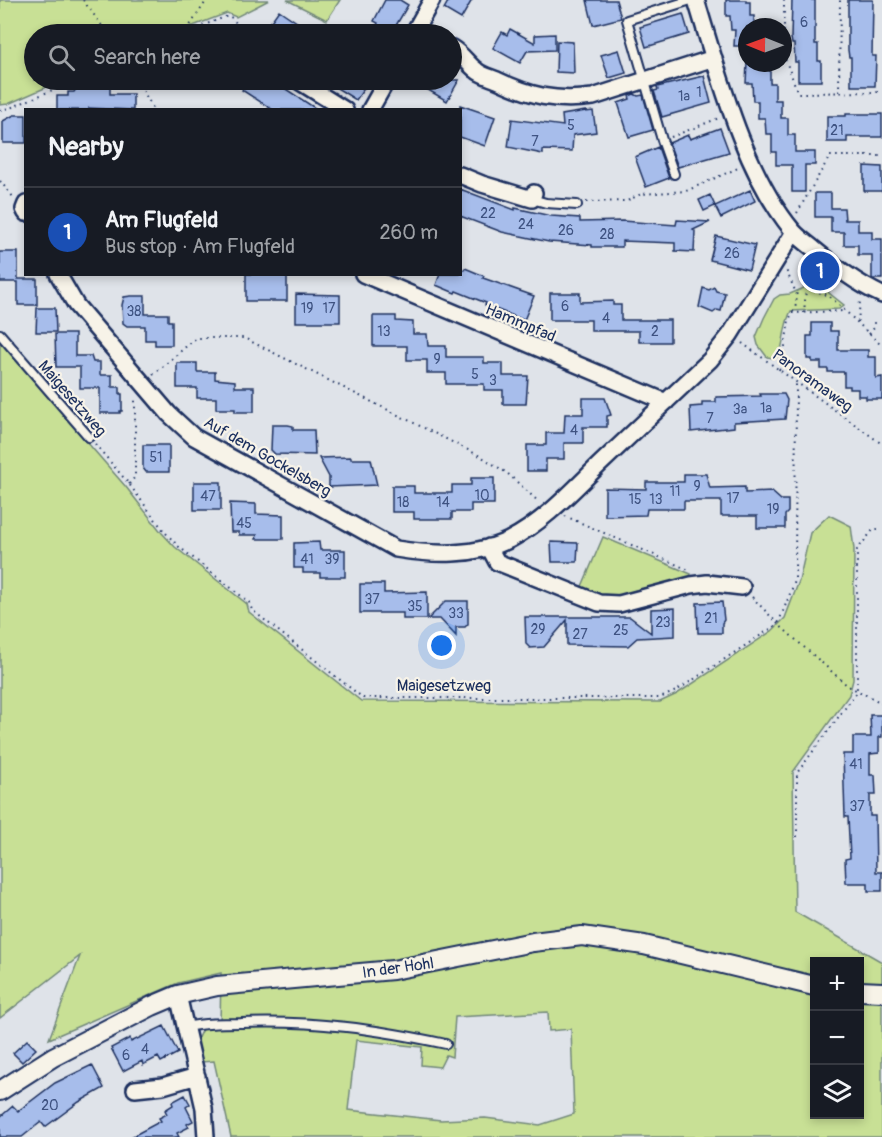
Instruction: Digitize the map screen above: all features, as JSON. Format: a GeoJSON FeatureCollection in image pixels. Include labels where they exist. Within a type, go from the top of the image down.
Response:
{"type":"FeatureCollection","features":[{"type":"Feature","properties":{"kind":"street"},"geometry":{"type":"LineString","coordinates":[[422,24],[432,0]]}},
{"type":"Feature","properties":{"kind":"street"},"geometry":{"type":"LineString","coordinates":[[696,0],[751,161],[771,199],[792,228],[846,276],[882,295]]}},
{"type":"Feature","properties":{"kind":"street"},"geometry":{"type":"LineString","coordinates":[[462,55],[477,71],[524,93],[555,99],[593,97],[714,58]]}},
{"type":"Feature","properties":{"kind":"street"},"geometry":{"type":"LineString","coordinates":[[313,90],[342,108]]}},
{"type":"Feature","properties":{"kind":"street"},"geometry":{"type":"LineString","coordinates":[[371,108],[381,90]]}},
{"type":"Feature","properties":{"kind":"street"},"geometry":{"type":"LineString","coordinates":[[462,177],[533,196]]}},
{"type":"Feature","properties":{"kind":"street","name":"Auf dem Gockelsberg"},"geometry":{"type":"LineString","coordinates":[[59,276],[76,305],[169,414],[194,437],[396,549],[425,554],[457,553],[489,547],[508,540],[552,510],[710,360],[730,335],[792,228]]}},
{"type":"Feature","properties":{"kind":"street","name":"Hammpfad"},"geometry":{"type":"LineString","coordinates":[[368,276],[666,402]]}},
{"type":"Feature","properties":{"kind":"street"},"geometry":{"type":"LineString","coordinates":[[489,547],[497,562],[600,603],[619,604],[707,583],[742,587]]}},
{"type":"Feature","properties":{"kind":"street","name":"In der Hohl"},"geometry":{"type":"LineString","coordinates":[[0,1091],[53,1057],[177,995],[217,986],[393,970],[533,942],[582,936],[663,949],[810,985]]}},
{"type":"Feature","properties":{"kind":"street"},"geometry":{"type":"LineString","coordinates":[[864,990],[882,992]]}},
{"type":"Feature","properties":{"kind":"street"},"geometry":{"type":"LineString","coordinates":[[177,995],[204,1108],[206,1137]]}},
{"type":"Feature","properties":{"kind":"street"},"geometry":{"type":"LineString","coordinates":[[135,1089],[163,1086],[197,1076]]}},
{"type":"Feature","properties":{"kind":"lane"},"geometry":{"type":"LineString","coordinates":[[674,174],[627,20],[691,0]]}},
{"type":"Feature","properties":{"kind":"lane"},"geometry":{"type":"LineString","coordinates":[[533,196],[546,203],[578,205]]}},
{"type":"Feature","properties":{"kind":"lane","name":"Maigesetzweg"},"geometry":{"type":"LineString","coordinates":[[0,334],[89,437]]}},
{"type":"Feature","properties":{"kind":"lane"},"geometry":{"type":"LineString","coordinates":[[186,1027],[229,1023],[303,1022],[363,1029],[446,1044]]}},
{"type":"Feature","properties":{"kind":"path"},"geometry":{"type":"LineString","coordinates":[[83,0],[101,24]]}},
{"type":"Feature","properties":{"kind":"path"},"geometry":{"type":"LineString","coordinates":[[191,24],[207,0]]}},
{"type":"Feature","properties":{"kind":"path"},"geometry":{"type":"LineString","coordinates":[[784,0],[784,56],[798,93],[882,92]]}},
{"type":"Feature","properties":{"kind":"path"},"geometry":{"type":"LineString","coordinates":[[839,92],[840,0]]}},
{"type":"Feature","properties":{"kind":"path"},"geometry":{"type":"LineString","coordinates":[[207,24],[228,16],[237,24]]}},
{"type":"Feature","properties":{"kind":"path"},"geometry":{"type":"LineString","coordinates":[[0,110],[52,90]]}},
{"type":"Feature","properties":{"kind":"path"},"geometry":{"type":"LineString","coordinates":[[143,90],[153,108]]}},
{"type":"Feature","properties":{"kind":"path"},"geometry":{"type":"LineString","coordinates":[[662,140],[733,113]]}},
{"type":"Feature","properties":{"kind":"path"},"geometry":{"type":"LineString","coordinates":[[792,228],[830,156],[882,156]]}},
{"type":"Feature","properties":{"kind":"path"},"geometry":{"type":"LineString","coordinates":[[578,205],[587,201],[627,201],[651,192],[686,191],[751,161]]}},
{"type":"Feature","properties":{"kind":"path"},"geometry":{"type":"LineString","coordinates":[[0,181],[24,208]]}},
{"type":"Feature","properties":{"kind":"path"},"geometry":{"type":"LineString","coordinates":[[804,313],[806,284],[813,264]]}},
{"type":"Feature","properties":{"kind":"path"},"geometry":{"type":"LineString","coordinates":[[779,370],[783,359],[787,326],[796,305],[797,295],[785,268]]}},
{"type":"Feature","properties":{"kind":"path"},"geometry":{"type":"LineString","coordinates":[[807,288],[827,296],[882,346]]}},
{"type":"Feature","properties":{"kind":"path"},"geometry":{"type":"LineString","coordinates":[[857,323],[860,298],[866,288]]}},
{"type":"Feature","properties":{"kind":"path"},"geometry":{"type":"LineString","coordinates":[[792,313],[844,311]]}},
{"type":"Feature","properties":{"kind":"path"},"geometry":{"type":"LineString","coordinates":[[869,334],[874,328],[874,318]]}},
{"type":"Feature","properties":{"kind":"path","name":"Panoramaweg"},"geometry":{"type":"LineString","coordinates":[[730,335],[882,444]]}},
{"type":"Feature","properties":{"kind":"path"},"geometry":{"type":"LineString","coordinates":[[154,373],[196,338],[244,338],[482,457],[507,473],[537,501],[552,510],[706,577],[707,583]]}},
{"type":"Feature","properties":{"kind":"path"},"geometry":{"type":"LineString","coordinates":[[778,624],[795,581],[796,382]]}},
{"type":"Feature","properties":{"kind":"path"},"geometry":{"type":"LineString","coordinates":[[129,484],[135,477],[135,392]]}},
{"type":"Feature","properties":{"kind":"path","name":"Maigesetzweg"},"geometry":{"type":"LineString","coordinates":[[89,437],[178,546],[249,602],[252,610],[363,698],[660,698],[676,691],[778,624]]}},
{"type":"Feature","properties":{"kind":"path"},"geometry":{"type":"LineString","coordinates":[[797,837],[797,773],[857,692],[857,550],[873,530],[882,528]]}},
{"type":"Feature","properties":{"kind":"path"},"geometry":{"type":"LineString","coordinates":[[742,587],[778,624],[848,686],[882,703]]}},
{"type":"Feature","properties":{"kind":"green space"},"geometry":{"type":"Polygon","coordinates":[[[0,0],[269,0],[236,17],[227,13],[198,24],[24,24],[24,90],[40,90],[8,104],[0,105],[0,0]]]}},
{"type":"Feature","properties":{"kind":"green space"},"geometry":{"type":"Polygon","coordinates":[[[287,0],[340,0],[327,20],[287,0]]]}},
{"type":"Feature","properties":{"kind":"green space"},"geometry":{"type":"Polygon","coordinates":[[[809,269],[826,281],[829,293],[844,305],[839,309],[791,311],[779,356],[767,357],[758,345],[756,337],[764,318],[774,299],[804,288],[803,283],[809,269]]]}},
{"type":"Feature","properties":{"kind":"green space"},"geometry":{"type":"Polygon","coordinates":[[[0,342],[175,547],[247,604],[249,612],[361,701],[660,702],[677,694],[772,631],[785,618],[799,581],[810,533],[829,515],[851,526],[854,549],[853,680],[849,695],[793,772],[795,912],[882,962],[882,1137],[231,1137],[214,1061],[201,1062],[196,1042],[202,1029],[220,1025],[221,973],[178,983],[49,1039],[80,956],[0,1018],[0,342]],[[548,1012],[455,1017],[452,1057],[446,1055],[440,1067],[421,1065],[422,1047],[356,1040],[348,1110],[441,1120],[485,1118],[540,1125],[574,1114],[571,1029],[549,1031],[548,1012]]]}},
{"type":"Feature","properties":{"kind":"green space"},"geometry":{"type":"Polygon","coordinates":[[[603,537],[691,574],[690,579],[633,591],[630,597],[601,599],[580,591],[603,537]]]}},
{"type":"Feature","properties":{"kind":"building"},"geometry":{"type":"Polygon","coordinates":[[[385,0],[400,0],[408,5],[397,24],[378,24],[374,21],[385,0]]]}},
{"type":"Feature","properties":{"kind":"building"},"geometry":{"type":"Polygon","coordinates":[[[449,0],[472,0],[461,19],[444,9],[449,0]]]}},
{"type":"Feature","properties":{"kind":"building"},"geometry":{"type":"Polygon","coordinates":[[[587,0],[616,0],[621,18],[593,25],[587,0]]]}},
{"type":"Feature","properties":{"kind":"building"},"geometry":{"type":"Polygon","coordinates":[[[726,0],[750,2],[750,16],[754,18],[738,18],[738,46],[734,46],[735,30],[731,30],[730,16],[726,16],[726,0]]]}},
{"type":"Feature","properties":{"kind":"building"},"geometry":{"type":"Polygon","coordinates":[[[792,0],[815,0],[815,44],[818,44],[818,61],[821,61],[821,81],[798,81],[798,62],[795,62],[794,44],[792,44],[792,0]]]}},
{"type":"Feature","properties":{"kind":"building"},"geometry":{"type":"Polygon","coordinates":[[[848,0],[873,0],[872,56],[876,56],[875,86],[851,86],[848,0]]]}},
{"type":"Feature","properties":{"kind":"building"},"geometry":{"type":"Polygon","coordinates":[[[279,10],[300,24],[269,24],[279,10]]]}},
{"type":"Feature","properties":{"kind":"building"},"geometry":{"type":"Polygon","coordinates":[[[683,14],[689,34],[646,47],[640,27],[683,14]]]}},
{"type":"Feature","properties":{"kind":"building"},"geometry":{"type":"Polygon","coordinates":[[[510,29],[535,43],[535,35],[555,34],[555,50],[527,51],[520,63],[493,48],[502,32],[507,35],[510,29]]]}},
{"type":"Feature","properties":{"kind":"building"},"geometry":{"type":"Polygon","coordinates":[[[557,41],[573,42],[574,73],[556,72],[557,41]]]}},
{"type":"Feature","properties":{"kind":"building"},"geometry":{"type":"Polygon","coordinates":[[[619,50],[626,73],[609,78],[601,55],[619,50]]]}},
{"type":"Feature","properties":{"kind":"building"},"geometry":{"type":"Polygon","coordinates":[[[747,72],[770,72],[770,83],[775,83],[775,100],[781,100],[781,118],[788,118],[788,135],[795,135],[795,152],[815,152],[815,165],[805,165],[805,192],[792,192],[792,165],[776,165],[776,152],[772,152],[772,134],[766,134],[765,118],[758,118],[758,101],[753,101],[752,83],[746,83],[747,72]]]}},
{"type":"Feature","properties":{"kind":"building"},"geometry":{"type":"Polygon","coordinates":[[[704,76],[711,103],[662,117],[654,91],[658,90],[657,87],[704,76]]]}},
{"type":"Feature","properties":{"kind":"building"},"geometry":{"type":"Polygon","coordinates":[[[75,90],[110,90],[110,94],[133,94],[133,108],[57,108],[57,96],[68,96],[68,92],[75,90]]]}},
{"type":"Feature","properties":{"kind":"building"},"geometry":{"type":"Polygon","coordinates":[[[242,90],[287,90],[315,108],[270,108],[242,90]]]}},
{"type":"Feature","properties":{"kind":"building"},"geometry":{"type":"Polygon","coordinates":[[[340,90],[363,90],[356,100],[340,90]]]}},
{"type":"Feature","properties":{"kind":"building"},"geometry":{"type":"Polygon","coordinates":[[[428,90],[453,90],[447,101],[428,90]]]}},
{"type":"Feature","properties":{"kind":"building"},"geometry":{"type":"Polygon","coordinates":[[[643,95],[653,130],[629,137],[618,103],[630,99],[629,96],[643,95]]]}},
{"type":"Feature","properties":{"kind":"building"},"geometry":{"type":"Polygon","coordinates":[[[460,105],[495,117],[485,146],[462,138],[462,108],[460,105]]]}},
{"type":"Feature","properties":{"kind":"building"},"geometry":{"type":"Polygon","coordinates":[[[593,111],[596,132],[573,135],[572,151],[543,150],[543,154],[508,147],[512,119],[563,126],[562,115],[593,111]]]}},
{"type":"Feature","properties":{"kind":"building"},"geometry":{"type":"Polygon","coordinates":[[[846,114],[882,114],[882,137],[847,137],[847,142],[827,142],[827,116],[846,116],[846,114]]]}},
{"type":"Feature","properties":{"kind":"building"},"geometry":{"type":"Polygon","coordinates":[[[14,115],[24,115],[24,143],[3,143],[3,121],[14,115]]]}},
{"type":"Feature","properties":{"kind":"building"},"geometry":{"type":"Polygon","coordinates":[[[720,128],[729,152],[678,167],[669,143],[688,135],[690,139],[720,128]]]}},
{"type":"Feature","properties":{"kind":"building"},"geometry":{"type":"Polygon","coordinates":[[[658,147],[669,178],[646,187],[635,157],[658,147]]]}},
{"type":"Feature","properties":{"kind":"building"},"geometry":{"type":"Polygon","coordinates":[[[864,166],[882,167],[882,191],[864,191],[864,166]]]}},
{"type":"Feature","properties":{"kind":"building"},"geometry":{"type":"Polygon","coordinates":[[[462,190],[515,210],[515,208],[551,216],[580,218],[580,222],[622,221],[676,225],[677,220],[710,222],[693,230],[695,231],[694,252],[675,251],[675,243],[622,241],[622,247],[592,247],[592,245],[549,242],[502,232],[462,217],[462,190]]]}},
{"type":"Feature","properties":{"kind":"building"},"geometry":{"type":"Polygon","coordinates":[[[750,190],[755,201],[721,218],[715,206],[750,190]]]}},
{"type":"Feature","properties":{"kind":"building"},"geometry":{"type":"Polygon","coordinates":[[[815,193],[831,193],[831,208],[844,208],[845,220],[858,220],[858,231],[872,231],[872,239],[882,239],[882,279],[872,279],[872,255],[858,255],[858,245],[844,245],[844,232],[831,232],[831,217],[815,217],[815,193]]]}},
{"type":"Feature","properties":{"kind":"building"},"geometry":{"type":"Polygon","coordinates":[[[710,195],[715,206],[704,211],[699,200],[710,195]]]}},
{"type":"Feature","properties":{"kind":"building"},"geometry":{"type":"Polygon","coordinates":[[[716,236],[755,245],[749,270],[710,260],[716,236]]]}},
{"type":"Feature","properties":{"kind":"building"},"geometry":{"type":"Polygon","coordinates":[[[0,252],[18,252],[18,279],[37,279],[37,305],[18,305],[18,282],[0,282],[0,252]]]}},
{"type":"Feature","properties":{"kind":"building"},"geometry":{"type":"Polygon","coordinates":[[[465,268],[484,276],[483,278],[534,296],[524,320],[456,291],[455,293],[436,285],[439,276],[462,276],[462,269],[465,268]]]}},
{"type":"Feature","properties":{"kind":"building"},"geometry":{"type":"Polygon","coordinates":[[[246,276],[287,276],[287,301],[246,301],[246,276]]]}},
{"type":"Feature","properties":{"kind":"building"},"geometry":{"type":"Polygon","coordinates":[[[714,287],[716,291],[725,293],[721,311],[717,310],[713,313],[699,307],[703,288],[709,290],[714,287]]]}},
{"type":"Feature","properties":{"kind":"building"},"geometry":{"type":"Polygon","coordinates":[[[550,293],[580,293],[580,302],[613,301],[613,305],[621,305],[621,320],[670,320],[670,342],[639,342],[639,331],[591,331],[591,320],[550,320],[550,293]]]}},
{"type":"Feature","properties":{"kind":"building"},"geometry":{"type":"Polygon","coordinates":[[[296,294],[340,295],[340,322],[296,322],[296,294]]]}},
{"type":"Feature","properties":{"kind":"building"},"geometry":{"type":"Polygon","coordinates":[[[145,296],[145,314],[168,314],[168,321],[172,321],[172,345],[155,345],[155,340],[145,340],[145,326],[127,326],[123,323],[124,297],[145,296]]]}},
{"type":"Feature","properties":{"kind":"building"},"geometry":{"type":"Polygon","coordinates":[[[37,308],[55,308],[56,332],[36,332],[37,308]]]}},
{"type":"Feature","properties":{"kind":"building"},"geometry":{"type":"Polygon","coordinates":[[[373,316],[396,316],[396,321],[413,322],[413,334],[427,334],[428,346],[446,346],[446,357],[484,357],[484,363],[503,363],[503,376],[528,376],[526,404],[503,404],[503,390],[484,390],[484,384],[446,384],[446,373],[427,373],[427,360],[407,360],[407,346],[373,346],[373,316]]]}},
{"type":"Feature","properties":{"kind":"building"},"geometry":{"type":"Polygon","coordinates":[[[812,323],[830,323],[830,331],[838,331],[838,350],[868,350],[868,357],[876,357],[876,378],[882,377],[882,399],[866,399],[866,396],[858,396],[858,389],[844,386],[844,372],[828,372],[828,369],[821,369],[821,362],[812,362],[812,359],[807,359],[807,336],[812,336],[812,323]]]}},
{"type":"Feature","properties":{"kind":"building"},"geometry":{"type":"Polygon","coordinates":[[[55,334],[75,334],[75,356],[91,356],[93,362],[100,362],[100,375],[112,375],[112,387],[120,387],[120,394],[122,394],[120,413],[100,413],[100,388],[80,388],[80,367],[56,367],[55,334]]]}},
{"type":"Feature","properties":{"kind":"building"},"geometry":{"type":"Polygon","coordinates":[[[177,363],[197,363],[197,372],[215,372],[215,379],[235,381],[235,387],[254,387],[254,412],[216,409],[216,398],[197,398],[197,388],[177,388],[177,363]]]}},
{"type":"Feature","properties":{"kind":"building"},"geometry":{"type":"Polygon","coordinates":[[[760,394],[784,394],[787,400],[785,419],[734,422],[734,427],[691,432],[690,407],[702,406],[702,402],[716,402],[716,397],[761,396],[760,394]]]}},
{"type":"Feature","properties":{"kind":"building"},"geometry":{"type":"Polygon","coordinates":[[[583,398],[605,398],[611,415],[607,416],[607,427],[583,427],[583,443],[564,443],[564,459],[546,459],[546,471],[527,471],[527,445],[546,445],[546,433],[564,433],[565,414],[583,414],[583,398]]]}},
{"type":"Feature","properties":{"kind":"building"},"geometry":{"type":"Polygon","coordinates":[[[272,425],[293,426],[293,430],[314,430],[315,455],[275,454],[271,450],[272,425]]]}},
{"type":"Feature","properties":{"kind":"building"},"geometry":{"type":"Polygon","coordinates":[[[143,445],[169,445],[169,472],[146,472],[143,468],[143,445]]]}},
{"type":"Feature","properties":{"kind":"building"},"geometry":{"type":"Polygon","coordinates":[[[351,457],[351,459],[371,459],[377,485],[329,487],[329,477],[319,458],[351,457]]]}},
{"type":"Feature","properties":{"kind":"building"},"geometry":{"type":"Polygon","coordinates":[[[684,474],[706,474],[710,488],[745,487],[745,493],[772,492],[781,500],[788,500],[785,528],[757,528],[757,516],[721,516],[721,501],[684,501],[684,509],[647,509],[646,515],[605,516],[605,488],[646,489],[646,482],[684,482],[684,474]]]}},
{"type":"Feature","properties":{"kind":"building"},"geometry":{"type":"Polygon","coordinates":[[[471,478],[494,478],[494,504],[471,504],[471,512],[452,512],[452,519],[414,519],[414,512],[392,512],[392,486],[414,486],[414,493],[452,493],[452,485],[471,485],[471,478]]]}},
{"type":"Feature","properties":{"kind":"building"},"geometry":{"type":"Polygon","coordinates":[[[194,482],[221,482],[221,510],[194,510],[194,482]]]}},
{"type":"Feature","properties":{"kind":"building"},"geometry":{"type":"Polygon","coordinates":[[[230,503],[256,504],[256,514],[283,515],[283,539],[256,539],[257,535],[239,535],[239,532],[231,532],[230,503]]]}},
{"type":"Feature","properties":{"kind":"building"},"geometry":{"type":"Polygon","coordinates":[[[319,542],[320,550],[345,550],[345,577],[320,577],[320,573],[303,573],[303,568],[294,568],[294,543],[319,542]]]}},
{"type":"Feature","properties":{"kind":"building"},"geometry":{"type":"Polygon","coordinates":[[[551,542],[578,543],[577,562],[552,562],[551,542]]]}},
{"type":"Feature","properties":{"kind":"building"},"geometry":{"type":"Polygon","coordinates":[[[360,584],[384,584],[384,593],[427,592],[427,619],[403,619],[403,613],[360,613],[360,584]]]}},
{"type":"Feature","properties":{"kind":"building"},"geometry":{"type":"Polygon","coordinates":[[[446,601],[468,601],[468,624],[465,627],[456,627],[456,636],[440,619],[428,619],[446,601]]]}},
{"type":"Feature","properties":{"kind":"building"},"geometry":{"type":"Polygon","coordinates":[[[722,602],[724,620],[722,633],[698,633],[697,603],[722,602]]]}},
{"type":"Feature","properties":{"kind":"building"},"geometry":{"type":"Polygon","coordinates":[[[675,608],[675,636],[637,638],[628,646],[567,645],[567,620],[544,647],[530,648],[526,644],[525,617],[630,617],[651,633],[651,609],[675,608]]]}},
{"type":"Feature","properties":{"kind":"building"},"geometry":{"type":"Polygon","coordinates":[[[870,715],[882,715],[879,753],[870,754],[870,775],[875,775],[876,795],[870,795],[870,816],[875,816],[876,872],[882,872],[882,891],[868,891],[868,883],[846,883],[845,859],[850,858],[848,817],[845,817],[843,754],[853,754],[853,737],[871,737],[870,715]]]}},
{"type":"Feature","properties":{"kind":"building"},"geometry":{"type":"Polygon","coordinates":[[[164,1026],[178,1053],[161,1062],[158,1057],[143,1065],[142,1061],[123,1071],[111,1048],[130,1038],[131,1042],[164,1026]]]}},
{"type":"Feature","properties":{"kind":"building"},"geometry":{"type":"Polygon","coordinates":[[[27,1040],[36,1049],[22,1062],[13,1053],[27,1040]]]}},
{"type":"Feature","properties":{"kind":"building"},"geometry":{"type":"Polygon","coordinates":[[[92,1065],[104,1088],[79,1102],[45,1127],[41,1122],[22,1137],[0,1137],[0,1117],[13,1106],[18,1111],[55,1083],[92,1065]]]}},
{"type":"Feature","properties":{"kind":"building"},"geometry":{"type":"Polygon","coordinates":[[[185,1095],[190,1104],[186,1107],[193,1121],[187,1124],[189,1127],[177,1133],[179,1137],[131,1137],[161,1121],[159,1118],[167,1114],[165,1110],[173,1105],[172,1102],[185,1095]]]}},
{"type":"Feature","properties":{"kind":"place","name":"Am Flugfeld"},"geometry":{"type":"Point","coordinates":[820,271]}}]}
